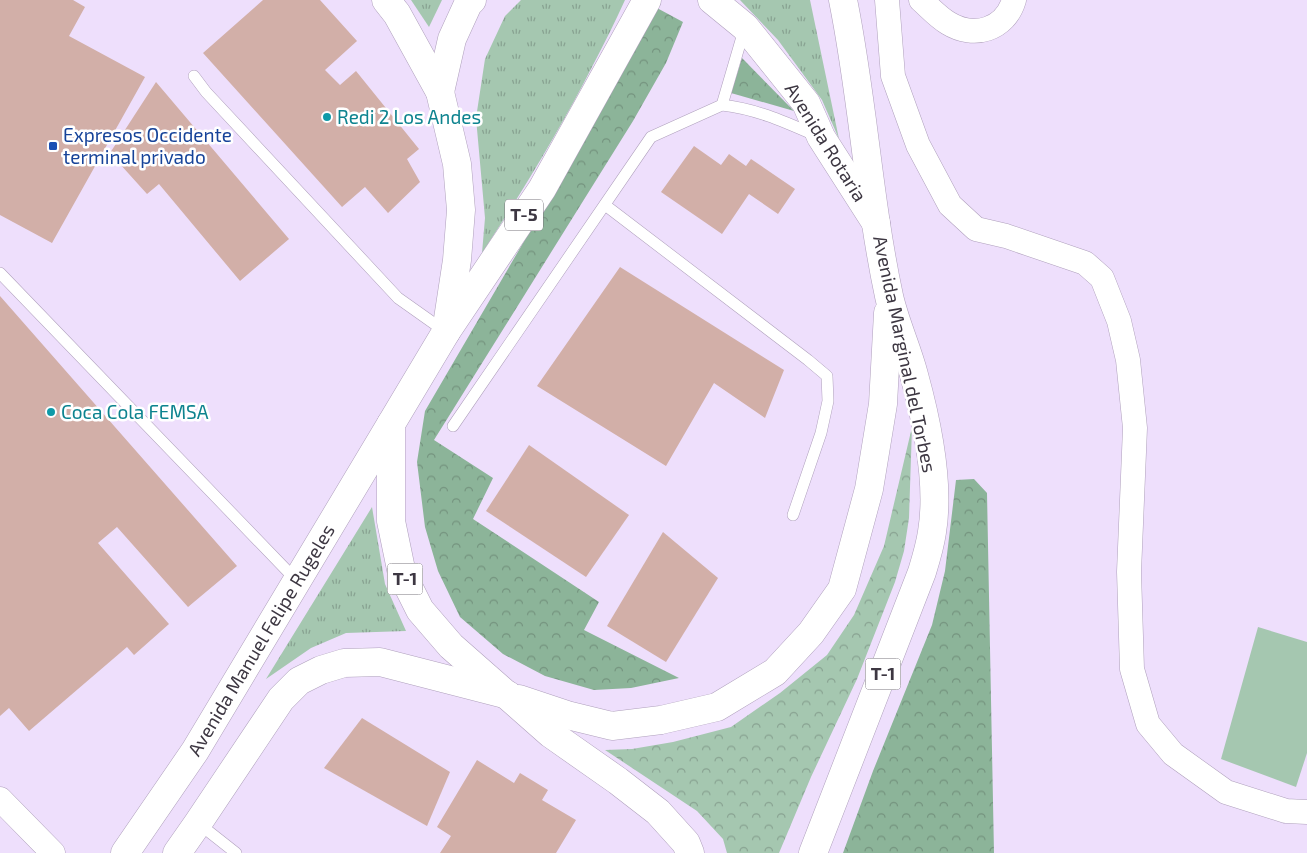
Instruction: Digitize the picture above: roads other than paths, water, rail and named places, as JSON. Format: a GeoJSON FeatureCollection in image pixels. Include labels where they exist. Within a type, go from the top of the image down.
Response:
{"type":"FeatureCollection","features":[{"type":"Feature","properties":{"kind":"main road"},"geometry":{"type":"LineString","coordinates":[[386,0],[402,22],[440,92],[457,164],[461,210],[457,260],[446,332]]}},
{"type":"Feature","properties":{"kind":"main road"},"geometry":{"type":"LineString","coordinates":[[440,92],[452,39],[468,4],[472,0]]}},
{"type":"Feature","properties":{"kind":"main road","name":"T-5"},"geometry":{"type":"LineString","coordinates":[[391,424],[446,332],[542,189],[646,0]]}},
{"type":"Feature","properties":{"kind":"main road","name":"Avenida Rotaria"},"geometry":{"type":"LineString","coordinates":[[712,0],[745,27],[806,103],[821,137],[876,222]]}},
{"type":"Feature","properties":{"kind":"main road","name":"Avenida Marginal del Torbes"},"geometry":{"type":"LineString","coordinates":[[814,853],[922,572],[932,532],[934,491],[929,442],[914,375],[889,297],[876,222],[852,40],[844,0]]}},
{"type":"Feature","properties":{"kind":"main road"},"geometry":{"type":"LineString","coordinates":[[176,853],[281,699],[299,681],[321,670],[344,663],[380,662],[508,695],[568,715],[612,726],[661,720],[717,707],[775,672],[811,633],[842,589],[869,489],[882,413],[889,297]]}},
{"type":"Feature","properties":{"kind":"main road","name":"Avenida Manuel Felipe Rugeles"},"geometry":{"type":"LineString","coordinates":[[124,853],[195,751],[391,424]]}},
{"type":"Feature","properties":{"kind":"main road","name":"T-1"},"geometry":{"type":"LineString","coordinates":[[391,424],[391,520],[402,574],[420,610],[451,646],[551,734],[658,812],[686,843],[690,853]]}},
{"type":"Feature","properties":{"kind":"street"},"geometry":{"type":"LineString","coordinates":[[887,0],[893,76],[918,145],[950,205],[976,229],[1006,236],[1085,264],[1102,278],[1119,320],[1128,360],[1135,428],[1129,572],[1132,669],[1148,724],[1173,754],[1226,792],[1286,811],[1307,812]]}},
{"type":"Feature","properties":{"kind":"street"},"geometry":{"type":"LineString","coordinates":[[921,0],[948,23],[973,30],[993,27],[1003,20],[1010,12],[1014,0]]}},
{"type":"Feature","properties":{"kind":"street"},"geometry":{"type":"LineString","coordinates":[[0,799],[54,853]]}},
{"type":"Feature","properties":{"kind":"lane"},"geometry":{"type":"LineString","coordinates":[[722,105],[745,27]]}},
{"type":"Feature","properties":{"kind":"lane"},"geometry":{"type":"LineString","coordinates":[[194,76],[206,92],[398,298],[446,332]]}},
{"type":"Feature","properties":{"kind":"lane"},"geometry":{"type":"LineString","coordinates":[[454,426],[651,137],[722,105],[765,114],[821,137]]}},
{"type":"Feature","properties":{"kind":"lane"},"geometry":{"type":"LineString","coordinates":[[605,205],[827,376],[828,401],[821,433],[792,515]]}},
{"type":"Feature","properties":{"kind":"lane"},"geometry":{"type":"LineString","coordinates":[[0,273],[297,581]]}},
{"type":"Feature","properties":{"kind":"lane"},"geometry":{"type":"LineString","coordinates":[[198,823],[236,853]]}},
{"type":"Feature","properties":{"kind":"place","name":"Redi 2 Los Andes"},"geometry":{"type":"Point","coordinates":[327,117]}},
{"type":"Feature","properties":{"kind":"place","name":"Expresos Occidente terminal privado"},"geometry":{"type":"Point","coordinates":[53,146]}},
{"type":"Feature","properties":{"kind":"place","name":"Coca Cola FEMSA"},"geometry":{"type":"Point","coordinates":[51,412]}}]}
